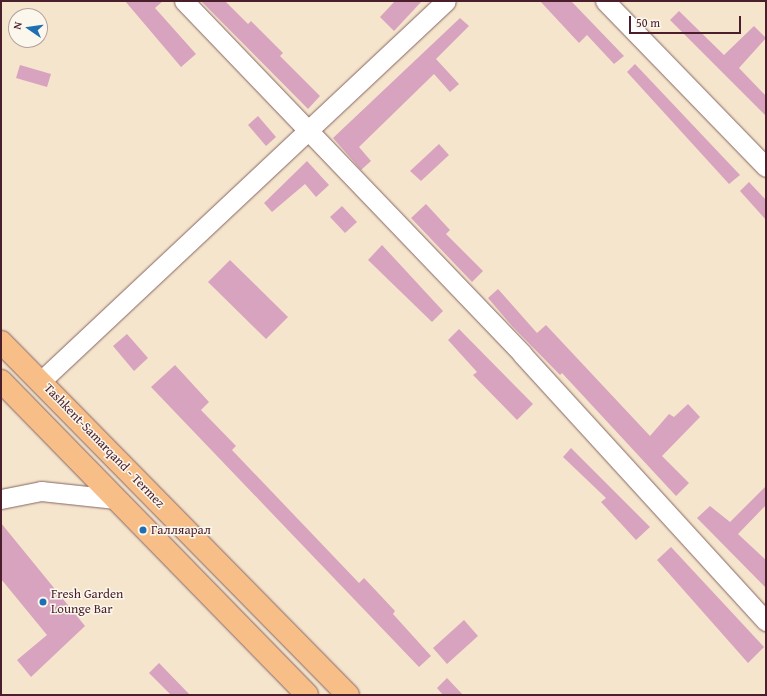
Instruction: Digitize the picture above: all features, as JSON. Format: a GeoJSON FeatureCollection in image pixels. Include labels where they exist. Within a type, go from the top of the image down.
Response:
{"type":"FeatureCollection","features":[{"type":"Feature","properties":{"kind":"highway","name":"Tashkent-Samarqand - Termez"},"geometry":{"type":"LineString","coordinates":[[1,342],[348,695]]}},
{"type":"Feature","properties":{"kind":"highway"},"geometry":{"type":"LineString","coordinates":[[1,381],[307,695]]}},
{"type":"Feature","properties":{"kind":"highway"},"geometry":{"type":"LineString","coordinates":[[288,675],[300,671],[307,653]]}},
{"type":"Feature","properties":{"kind":"street"},"geometry":{"type":"LineString","coordinates":[[184,1],[522,354],[766,620]]}},
{"type":"Feature","properties":{"kind":"street"},"geometry":{"type":"LineString","coordinates":[[41,381],[309,133],[446,1]]}},
{"type":"Feature","properties":{"kind":"street"},"geometry":{"type":"LineString","coordinates":[[605,1],[766,167]]}},
{"type":"Feature","properties":{"kind":"street"},"geometry":{"type":"LineString","coordinates":[[1,499],[41,491],[116,499]]}},
{"type":"Feature","properties":{"kind":"building"},"geometry":{"type":"Polygon","coordinates":[[[125,1],[163,1],[155,8],[196,54],[181,67],[125,1]]]}},
{"type":"Feature","properties":{"kind":"building"},"geometry":{"type":"Polygon","coordinates":[[[201,1],[225,1],[248,24],[251,21],[283,53],[280,56],[320,96],[308,109],[201,1]]]}},
{"type":"Feature","properties":{"kind":"building"},"geometry":{"type":"Polygon","coordinates":[[[395,1],[422,1],[394,31],[380,17],[395,1]]]}},
{"type":"Feature","properties":{"kind":"building"},"geometry":{"type":"Polygon","coordinates":[[[540,1],[571,1],[624,56],[614,64],[587,35],[579,43],[540,1]]]}},
{"type":"Feature","properties":{"kind":"building"},"geometry":{"type":"Polygon","coordinates":[[[679,11],[724,55],[754,26],[766,38],[739,68],[766,96],[766,116],[670,20],[679,11]]]}},
{"type":"Feature","properties":{"kind":"building"},"geometry":{"type":"Polygon","coordinates":[[[460,18],[469,26],[436,59],[459,84],[450,92],[434,74],[359,147],[371,161],[361,170],[333,138],[460,18]]]}},
{"type":"Feature","properties":{"kind":"building"},"geometry":{"type":"Polygon","coordinates":[[[635,64],[740,175],[729,184],[627,72],[635,64]]]}},
{"type":"Feature","properties":{"kind":"building"},"geometry":{"type":"Polygon","coordinates":[[[20,65],[51,74],[47,87],[16,78],[20,65]]]}},
{"type":"Feature","properties":{"kind":"building"},"geometry":{"type":"Polygon","coordinates":[[[258,116],[276,137],[266,146],[248,125],[258,116]]]}},
{"type":"Feature","properties":{"kind":"building"},"geometry":{"type":"Polygon","coordinates":[[[439,144],[449,155],[421,181],[410,171],[439,144]]]}},
{"type":"Feature","properties":{"kind":"building"},"geometry":{"type":"Polygon","coordinates":[[[307,161],[329,185],[316,197],[305,184],[272,212],[264,203],[307,161]]]}},
{"type":"Feature","properties":{"kind":"building"},"geometry":{"type":"Polygon","coordinates":[[[749,182],[766,200],[766,220],[740,191],[749,182]]]}},
{"type":"Feature","properties":{"kind":"building"},"geometry":{"type":"Polygon","coordinates":[[[426,204],[450,230],[446,234],[483,271],[472,282],[411,218],[426,204]]]}},
{"type":"Feature","properties":{"kind":"building"},"geometry":{"type":"Polygon","coordinates":[[[342,206],[357,222],[345,233],[330,217],[342,206]]]}},
{"type":"Feature","properties":{"kind":"building"},"geometry":{"type":"Polygon","coordinates":[[[382,245],[443,311],[432,322],[368,260],[382,245]]]}},
{"type":"Feature","properties":{"kind":"building"},"geometry":{"type":"Polygon","coordinates":[[[230,260],[288,317],[266,339],[208,282],[230,260]]]}},
{"type":"Feature","properties":{"kind":"building"},"geometry":{"type":"Polygon","coordinates":[[[498,289],[537,333],[546,325],[650,436],[669,414],[674,417],[688,404],[700,417],[662,456],[689,483],[676,496],[562,373],[560,375],[512,326],[488,298],[498,289]]]}},
{"type":"Feature","properties":{"kind":"building"},"geometry":{"type":"Polygon","coordinates":[[[459,329],[533,404],[517,420],[473,375],[477,372],[448,340],[459,329]]]}},
{"type":"Feature","properties":{"kind":"building"},"geometry":{"type":"Polygon","coordinates":[[[127,334],[148,358],[134,371],[113,346],[127,334]]]}},
{"type":"Feature","properties":{"kind":"building"},"geometry":{"type":"Polygon","coordinates":[[[175,365],[209,402],[201,410],[236,446],[232,450],[359,583],[364,578],[395,611],[393,614],[431,656],[419,667],[151,387],[175,365]]]}},
{"type":"Feature","properties":{"kind":"building"},"geometry":{"type":"Polygon","coordinates":[[[571,448],[650,527],[636,540],[601,502],[606,498],[563,457],[571,448]]]}},
{"type":"Feature","properties":{"kind":"building"},"geometry":{"type":"Polygon","coordinates":[[[766,486],[766,505],[738,534],[766,560],[766,588],[697,518],[710,506],[730,522],[766,486]]]}},
{"type":"Feature","properties":{"kind":"building","name":"Fresh Garden Lounge Bar"},"geometry":{"type":"Polygon","coordinates":[[[1,523],[85,626],[31,677],[17,660],[47,635],[1,579],[1,523]]]}},
{"type":"Feature","properties":{"kind":"building"},"geometry":{"type":"Polygon","coordinates":[[[671,547],[764,647],[748,663],[657,560],[671,547]]]}},
{"type":"Feature","properties":{"kind":"building"},"geometry":{"type":"Polygon","coordinates":[[[464,620],[478,636],[447,664],[433,648],[464,620]]]}},
{"type":"Feature","properties":{"kind":"building"},"geometry":{"type":"Polygon","coordinates":[[[159,663],[190,695],[171,695],[149,673],[159,663]]]}},
{"type":"Feature","properties":{"kind":"building"},"geometry":{"type":"Polygon","coordinates":[[[447,678],[463,695],[443,695],[437,688],[447,678]]]}},
{"type":"Feature","properties":{"kind":"place","name":"Галляарал"},"geometry":{"type":"Point","coordinates":[143,530]}},
{"type":"Feature","properties":{"kind":"place","name":"Fresh Garden Lounge Bar"},"geometry":{"type":"Point","coordinates":[43,602]}}]}
